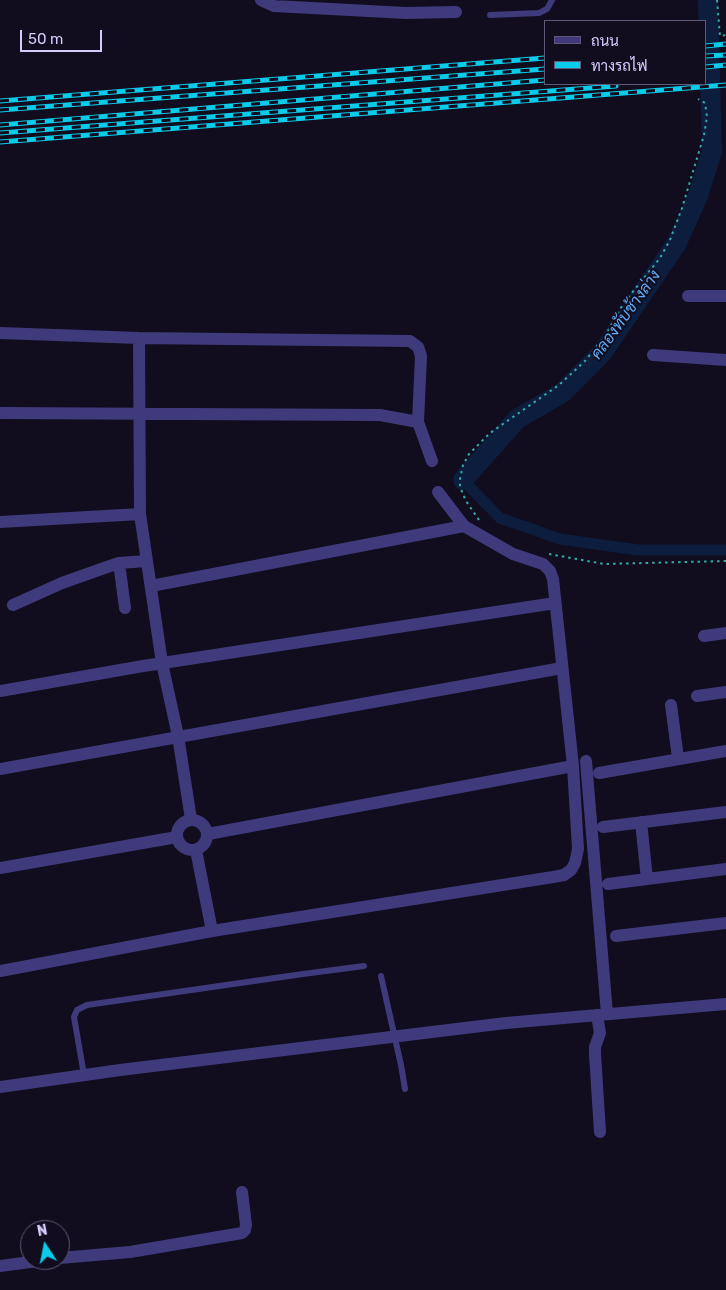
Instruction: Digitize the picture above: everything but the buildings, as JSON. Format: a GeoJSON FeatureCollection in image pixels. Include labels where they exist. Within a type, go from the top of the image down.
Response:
{"type":"FeatureCollection","features":[{"type":"Feature","properties":{"kind":"street"},"geometry":{"type":"LineString","coordinates":[[261,0],[274,6],[406,13],[456,12]]}},
{"type":"Feature","properties":{"kind":"street"},"geometry":{"type":"LineString","coordinates":[[688,296],[726,296]]}},
{"type":"Feature","properties":{"kind":"street"},"geometry":{"type":"LineString","coordinates":[[0,333],[139,338],[410,341],[418,347],[421,356],[418,422],[432,461]]}},
{"type":"Feature","properties":{"kind":"street"},"geometry":{"type":"LineString","coordinates":[[139,338],[140,514],[162,663],[178,736],[191,819]]}},
{"type":"Feature","properties":{"kind":"street"},"geometry":{"type":"LineString","coordinates":[[653,355],[726,360]]}},
{"type":"Feature","properties":{"kind":"street"},"geometry":{"type":"LineString","coordinates":[[0,413],[380,416],[418,422]]}},
{"type":"Feature","properties":{"kind":"street"},"geometry":{"type":"LineString","coordinates":[[0,971],[212,931],[564,875],[571,870],[575,863],[578,849],[573,766],[553,579],[550,571],[543,564],[513,554],[464,526],[438,492]]}},
{"type":"Feature","properties":{"kind":"street"},"geometry":{"type":"LineString","coordinates":[[0,522],[140,514]]}},
{"type":"Feature","properties":{"kind":"street"},"geometry":{"type":"LineString","coordinates":[[150,586],[464,526]]}},
{"type":"Feature","properties":{"kind":"street"},"geometry":{"type":"LineString","coordinates":[[13,606],[62,583],[119,564],[147,561]]}},
{"type":"Feature","properties":{"kind":"street"},"geometry":{"type":"LineString","coordinates":[[119,564],[125,608]]}},
{"type":"Feature","properties":{"kind":"street"},"geometry":{"type":"LineString","coordinates":[[0,691],[162,663],[555,603]]}},
{"type":"Feature","properties":{"kind":"street"},"geometry":{"type":"LineString","coordinates":[[704,636],[726,633]]}},
{"type":"Feature","properties":{"kind":"street"},"geometry":{"type":"LineString","coordinates":[[0,769],[562,668]]}},
{"type":"Feature","properties":{"kind":"street"},"geometry":{"type":"LineString","coordinates":[[696,696],[726,692]]}},
{"type":"Feature","properties":{"kind":"street"},"geometry":{"type":"LineString","coordinates":[[671,705],[678,758]]}},
{"type":"Feature","properties":{"kind":"street"},"geometry":{"type":"LineString","coordinates":[[599,773],[726,751]]}},
{"type":"Feature","properties":{"kind":"street"},"geometry":{"type":"LineString","coordinates":[[586,761],[602,1015],[600,1033],[595,1047],[600,1132]]}},
{"type":"Feature","properties":{"kind":"street"},"geometry":{"type":"LineString","coordinates":[[208,834],[573,766]]}},
{"type":"Feature","properties":{"kind":"street"},"geometry":{"type":"LineString","coordinates":[[603,827],[726,812]]}},
{"type":"Feature","properties":{"kind":"street"},"geometry":{"type":"LineString","coordinates":[[191,819],[204,825],[208,834],[204,846],[196,850],[181,846],[177,837],[182,823],[191,819]]}},
{"type":"Feature","properties":{"kind":"street"},"geometry":{"type":"LineString","coordinates":[[641,822],[647,879]]}},
{"type":"Feature","properties":{"kind":"street"},"geometry":{"type":"LineString","coordinates":[[0,868],[177,837]]}},
{"type":"Feature","properties":{"kind":"street"},"geometry":{"type":"LineString","coordinates":[[196,850],[212,931]]}},
{"type":"Feature","properties":{"kind":"street"},"geometry":{"type":"LineString","coordinates":[[608,884],[726,869]]}},
{"type":"Feature","properties":{"kind":"street"},"geometry":{"type":"LineString","coordinates":[[616,936],[726,922]]}},
{"type":"Feature","properties":{"kind":"street"},"geometry":{"type":"LineString","coordinates":[[0,1087],[506,1023],[726,1004]]}},
{"type":"Feature","properties":{"kind":"street"},"geometry":{"type":"LineString","coordinates":[[70,1257],[130,1252],[242,1233],[246,1225],[242,1192]]}},
{"type":"Feature","properties":{"kind":"street"},"geometry":{"type":"LineString","coordinates":[[0,1266],[20,1263]]}},
{"type":"Feature","properties":{"kind":"lane"},"geometry":{"type":"LineString","coordinates":[[490,15],[539,13],[547,9],[552,0]]}},
{"type":"Feature","properties":{"kind":"lane"},"geometry":{"type":"LineString","coordinates":[[84,1076],[74,1017],[77,1010],[87,1005],[364,966]]}},
{"type":"Feature","properties":{"kind":"lane"},"geometry":{"type":"LineString","coordinates":[[380,976],[405,1089]]}},
{"type":"Feature","properties":{"kind":"path"},"geometry":{"type":"LineString","coordinates":[[717,0],[720,36],[726,35]]}},
{"type":"Feature","properties":{"kind":"path"},"geometry":{"type":"LineString","coordinates":[[480,521],[466,501],[460,487],[463,465],[469,454],[490,432],[559,385],[585,361],[605,336],[616,314],[660,258],[670,240],[702,148],[707,117],[705,103],[698,100]]}},
{"type":"Feature","properties":{"kind":"path"},"geometry":{"type":"LineString","coordinates":[[549,554],[604,564],[726,562]]}},
{"type":"Feature","properties":{"kind":"waterway","name":"คลองทับช้างล่าง"},"geometry":{"type":"LineString","coordinates":[[463,480],[517,419],[562,393],[602,353],[677,243],[698,196],[712,151],[708,0]]}},
{"type":"Feature","properties":{"kind":"waterway","name":"คลองทับช้างล่าง"},"geometry":{"type":"LineString","coordinates":[[463,480],[500,518],[560,539],[638,550],[726,550]]}},
{"type":"Feature","properties":{"kind":"railway"},"geometry":{"type":"LineString","coordinates":[[706,46],[726,44]]}},
{"type":"Feature","properties":{"kind":"railway"},"geometry":{"type":"LineString","coordinates":[[706,56],[726,55]]}},
{"type":"Feature","properties":{"kind":"railway"},"geometry":{"type":"LineString","coordinates":[[0,101],[544,58]]}},
{"type":"Feature","properties":{"kind":"railway"},"geometry":{"type":"LineString","coordinates":[[706,67],[726,65]]}},
{"type":"Feature","properties":{"kind":"railway"},"geometry":{"type":"LineString","coordinates":[[0,110],[544,69]]}},
{"type":"Feature","properties":{"kind":"railway"},"geometry":{"type":"LineString","coordinates":[[0,125],[544,80]]}},
{"type":"Feature","properties":{"kind":"railway"},"geometry":{"type":"LineString","coordinates":[[0,142],[726,85]]}},
{"type":"Feature","properties":{"kind":"railway"},"geometry":{"type":"LineString","coordinates":[[0,133],[616,86]]}}]}
